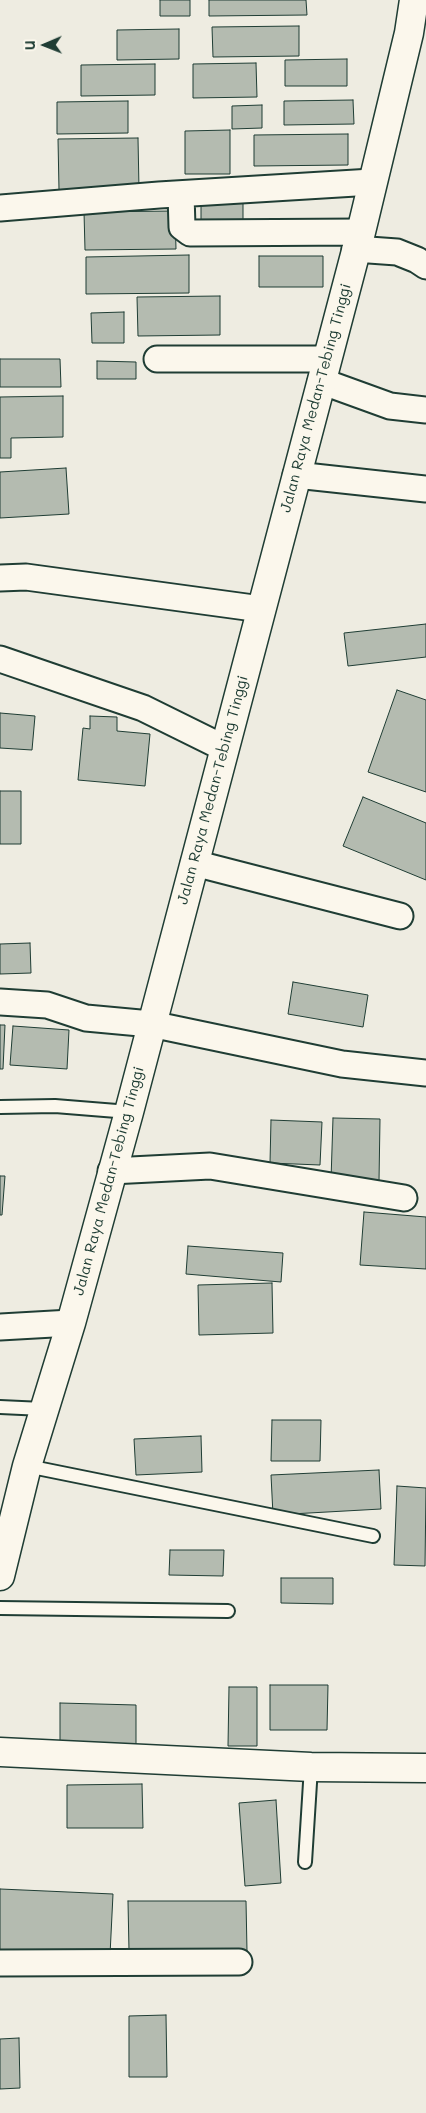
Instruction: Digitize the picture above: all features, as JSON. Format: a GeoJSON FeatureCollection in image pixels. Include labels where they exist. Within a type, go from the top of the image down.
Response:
{"type":"FeatureCollection","features":[{"type":"Feature","properties":{"kind":"main road","name":"Jalan Raya Medan-Tebing Tinggi"},"geometry":{"type":"LineString","coordinates":[[0,1576],[5,1537],[43,1408],[71,1324],[111,1171],[129,1112],[358,241],[406,43],[414,0]]}},
{"type":"Feature","properties":{"kind":"main road"},"geometry":{"type":"LineString","coordinates":[[0,1752],[311,1767],[426,1768]]}},
{"type":"Feature","properties":{"kind":"street"},"geometry":{"type":"LineString","coordinates":[[0,208],[372,182]]}},
{"type":"Feature","properties":{"kind":"street"},"geometry":{"type":"LineString","coordinates":[[181,194],[182,226],[190,233],[358,241],[397,252],[426,266]]}},
{"type":"Feature","properties":{"kind":"street"},"geometry":{"type":"LineString","coordinates":[[158,360],[324,370],[390,406],[426,410]]}},
{"type":"Feature","properties":{"kind":"street"},"geometry":{"type":"LineString","coordinates":[[296,475],[426,489]]}},
{"type":"Feature","properties":{"kind":"street"},"geometry":{"type":"LineString","coordinates":[[0,578],[26,577],[261,609]]}},
{"type":"Feature","properties":{"kind":"street"},"geometry":{"type":"LineString","coordinates":[[0,659],[143,708],[224,748]]}},
{"type":"Feature","properties":{"kind":"street"},"geometry":{"type":"LineString","coordinates":[[194,863],[400,916]]}},
{"type":"Feature","properties":{"kind":"street"},"geometry":{"type":"LineString","coordinates":[[0,1002],[47,1005],[86,1018],[151,1024],[342,1064],[426,1073]]}},
{"type":"Feature","properties":{"kind":"street"},"geometry":{"type":"LineString","coordinates":[[111,1171],[210,1166],[404,1198]]}},
{"type":"Feature","properties":{"kind":"street"},"geometry":{"type":"LineString","coordinates":[[0,1327],[71,1324]]}},
{"type":"Feature","properties":{"kind":"street"},"geometry":{"type":"LineString","coordinates":[[0,1963],[240,1962]]}},
{"type":"Feature","properties":{"kind":"lane"},"geometry":{"type":"LineString","coordinates":[[0,1107],[55,1106],[129,1112]]}},
{"type":"Feature","properties":{"kind":"lane"},"geometry":{"type":"LineString","coordinates":[[0,1406],[43,1408]]}},
{"type":"Feature","properties":{"kind":"lane"},"geometry":{"type":"LineString","coordinates":[[27,1466],[373,1536]]}},
{"type":"Feature","properties":{"kind":"lane"},"geometry":{"type":"LineString","coordinates":[[0,1608],[228,1611]]}},
{"type":"Feature","properties":{"kind":"lane"},"geometry":{"type":"LineString","coordinates":[[305,1862],[311,1767]]}},
{"type":"Feature","properties":{"kind":"building"},"geometry":{"type":"Polygon","coordinates":[[[160,0],[190,0],[190,16],[160,16],[160,0]]]}},
{"type":"Feature","properties":{"kind":"building"},"geometry":{"type":"Polygon","coordinates":[[[209,0],[306,0],[307,15],[209,16],[209,0]]]}},
{"type":"Feature","properties":{"kind":"building"},"geometry":{"type":"Polygon","coordinates":[[[299,26],[299,56],[213,57],[212,27],[299,26]]]}},
{"type":"Feature","properties":{"kind":"building"},"geometry":{"type":"Polygon","coordinates":[[[179,29],[179,59],[117,60],[117,30],[179,29]]]}},
{"type":"Feature","properties":{"kind":"building"},"geometry":{"type":"Polygon","coordinates":[[[347,59],[347,86],[285,86],[285,60],[347,59]]]}},
{"type":"Feature","properties":{"kind":"building"},"geometry":{"type":"Polygon","coordinates":[[[256,63],[257,97],[193,98],[193,64],[256,63]]]}},
{"type":"Feature","properties":{"kind":"building"},"geometry":{"type":"Polygon","coordinates":[[[155,64],[155,95],[81,96],[81,65],[155,64]]]}},
{"type":"Feature","properties":{"kind":"building"},"geometry":{"type":"Polygon","coordinates":[[[353,100],[354,124],[284,125],[284,101],[353,100]]]}},
{"type":"Feature","properties":{"kind":"building"},"geometry":{"type":"Polygon","coordinates":[[[128,101],[128,133],[57,134],[57,102],[128,101]]]}},
{"type":"Feature","properties":{"kind":"building"},"geometry":{"type":"Polygon","coordinates":[[[262,105],[262,128],[232,129],[232,106],[262,105]]]}},
{"type":"Feature","properties":{"kind":"building"},"geometry":{"type":"Polygon","coordinates":[[[230,130],[230,174],[185,174],[185,131],[230,130]]]}},
{"type":"Feature","properties":{"kind":"building"},"geometry":{"type":"Polygon","coordinates":[[[348,134],[348,165],[254,166],[254,135],[348,134]]]}},
{"type":"Feature","properties":{"kind":"building"},"geometry":{"type":"Polygon","coordinates":[[[138,138],[139,189],[59,190],[58,139],[138,138]]]}},
{"type":"Feature","properties":{"kind":"building"},"geometry":{"type":"Polygon","coordinates":[[[201,200],[243,200],[243,225],[201,225],[201,200]]]}},
{"type":"Feature","properties":{"kind":"building"},"geometry":{"type":"Polygon","coordinates":[[[175,211],[176,249],[85,250],[84,212],[175,211]]]}},
{"type":"Feature","properties":{"kind":"building"},"geometry":{"type":"Polygon","coordinates":[[[189,255],[189,293],[86,294],[86,257],[189,255]]]}},
{"type":"Feature","properties":{"kind":"building"},"geometry":{"type":"Polygon","coordinates":[[[259,256],[323,256],[323,287],[259,287],[259,256]]]}},
{"type":"Feature","properties":{"kind":"building"},"geometry":{"type":"Polygon","coordinates":[[[220,296],[220,335],[138,336],[137,297],[220,296]]]}},
{"type":"Feature","properties":{"kind":"building"},"geometry":{"type":"Polygon","coordinates":[[[124,312],[124,343],[92,343],[91,313],[124,312]]]}},
{"type":"Feature","properties":{"kind":"building"},"geometry":{"type":"Polygon","coordinates":[[[0,359],[60,359],[61,387],[0,387],[0,359]]]}},
{"type":"Feature","properties":{"kind":"building"},"geometry":{"type":"Polygon","coordinates":[[[97,361],[136,362],[136,379],[97,379],[97,361]]]}},
{"type":"Feature","properties":{"kind":"building"},"geometry":{"type":"Polygon","coordinates":[[[63,396],[63,437],[11,438],[11,458],[0,458],[0,397],[63,396]]]}},
{"type":"Feature","properties":{"kind":"building"},"geometry":{"type":"Polygon","coordinates":[[[66,468],[69,514],[0,518],[0,472],[66,468]]]}},
{"type":"Feature","properties":{"kind":"building"},"geometry":{"type":"Polygon","coordinates":[[[426,624],[426,657],[348,666],[344,633],[426,624]]]}},
{"type":"Feature","properties":{"kind":"building"},"geometry":{"type":"Polygon","coordinates":[[[397,690],[426,700],[426,792],[368,772],[397,690]]]}},
{"type":"Feature","properties":{"kind":"building"},"geometry":{"type":"Polygon","coordinates":[[[0,713],[35,716],[32,750],[0,748],[0,713]]]}},
{"type":"Feature","properties":{"kind":"building"},"geometry":{"type":"Polygon","coordinates":[[[90,716],[117,717],[117,731],[150,734],[145,786],[78,780],[83,728],[90,729],[90,716]]]}},
{"type":"Feature","properties":{"kind":"building"},"geometry":{"type":"Polygon","coordinates":[[[0,791],[21,791],[21,844],[0,844],[0,791]]]}},
{"type":"Feature","properties":{"kind":"building"},"geometry":{"type":"Polygon","coordinates":[[[363,797],[426,823],[426,880],[343,846],[363,797]]]}},
{"type":"Feature","properties":{"kind":"building"},"geometry":{"type":"Polygon","coordinates":[[[30,943],[31,973],[0,974],[0,944],[30,943]]]}},
{"type":"Feature","properties":{"kind":"building"},"geometry":{"type":"Polygon","coordinates":[[[293,982],[368,995],[363,1027],[288,1014],[293,982]]]}},
{"type":"Feature","properties":{"kind":"building"},"geometry":{"type":"Polygon","coordinates":[[[0,1025],[5,1025],[3,1069],[0,1069],[0,1025]]]}},
{"type":"Feature","properties":{"kind":"building"},"geometry":{"type":"Polygon","coordinates":[[[13,1026],[69,1030],[67,1069],[10,1065],[13,1026]]]}},
{"type":"Feature","properties":{"kind":"building"},"geometry":{"type":"Polygon","coordinates":[[[333,1118],[380,1119],[379,1181],[331,1180],[333,1118]]]}},
{"type":"Feature","properties":{"kind":"building"},"geometry":{"type":"Polygon","coordinates":[[[271,1120],[322,1122],[320,1165],[270,1163],[271,1120]]]}},
{"type":"Feature","properties":{"kind":"building"},"geometry":{"type":"Polygon","coordinates":[[[0,1176],[5,1176],[2,1215],[0,1215],[0,1176]]]}},
{"type":"Feature","properties":{"kind":"building"},"geometry":{"type":"Polygon","coordinates":[[[364,1212],[426,1217],[426,1269],[360,1265],[364,1212]]]}},
{"type":"Feature","properties":{"kind":"building"},"geometry":{"type":"Polygon","coordinates":[[[188,1246],[283,1253],[281,1282],[186,1274],[188,1246]]]}},
{"type":"Feature","properties":{"kind":"building"},"geometry":{"type":"Polygon","coordinates":[[[272,1283],[273,1333],[199,1335],[198,1285],[272,1283]]]}},
{"type":"Feature","properties":{"kind":"building"},"geometry":{"type":"Polygon","coordinates":[[[272,1420],[321,1420],[320,1461],[271,1461],[272,1420]]]}},
{"type":"Feature","properties":{"kind":"building"},"geometry":{"type":"Polygon","coordinates":[[[201,1436],[202,1472],[136,1475],[134,1439],[201,1436]]]}},
{"type":"Feature","properties":{"kind":"building"},"geometry":{"type":"Polygon","coordinates":[[[379,1470],[381,1509],[273,1515],[271,1475],[379,1470]]]}},
{"type":"Feature","properties":{"kind":"building"},"geometry":{"type":"Polygon","coordinates":[[[397,1486],[426,1488],[425,1566],[394,1565],[397,1486]]]}},
{"type":"Feature","properties":{"kind":"building"},"geometry":{"type":"Polygon","coordinates":[[[170,1550],[224,1550],[223,1576],[169,1575],[170,1550]]]}},
{"type":"Feature","properties":{"kind":"building"},"geometry":{"type":"Polygon","coordinates":[[[281,1578],[333,1578],[333,1604],[281,1603],[281,1578]]]}},
{"type":"Feature","properties":{"kind":"building"},"geometry":{"type":"Polygon","coordinates":[[[270,1685],[328,1685],[327,1730],[270,1730],[270,1685]]]}},
{"type":"Feature","properties":{"kind":"building"},"geometry":{"type":"Polygon","coordinates":[[[229,1687],[257,1687],[257,1746],[228,1746],[229,1687]]]}},
{"type":"Feature","properties":{"kind":"building"},"geometry":{"type":"Polygon","coordinates":[[[60,1703],[136,1705],[136,1750],[60,1748],[60,1703]]]}},
{"type":"Feature","properties":{"kind":"building"},"geometry":{"type":"Polygon","coordinates":[[[142,1784],[143,1828],[67,1828],[67,1785],[142,1784]]]}},
{"type":"Feature","properties":{"kind":"building"},"geometry":{"type":"Polygon","coordinates":[[[276,1800],[281,1883],[245,1886],[239,1803],[276,1800]]]}},
{"type":"Feature","properties":{"kind":"building"},"geometry":{"type":"Polygon","coordinates":[[[0,1889],[113,1894],[110,1955],[0,1950],[0,1889]]]}},
{"type":"Feature","properties":{"kind":"building"},"geometry":{"type":"Polygon","coordinates":[[[128,1901],[246,1901],[247,1951],[129,1951],[128,1901]]]}},
{"type":"Feature","properties":{"kind":"building"},"geometry":{"type":"Polygon","coordinates":[[[166,2015],[167,2077],[129,2077],[129,2016],[166,2015]]]}},
{"type":"Feature","properties":{"kind":"building"},"geometry":{"type":"Polygon","coordinates":[[[19,2038],[20,2088],[0,2089],[0,2039],[19,2038]]]}}]}
